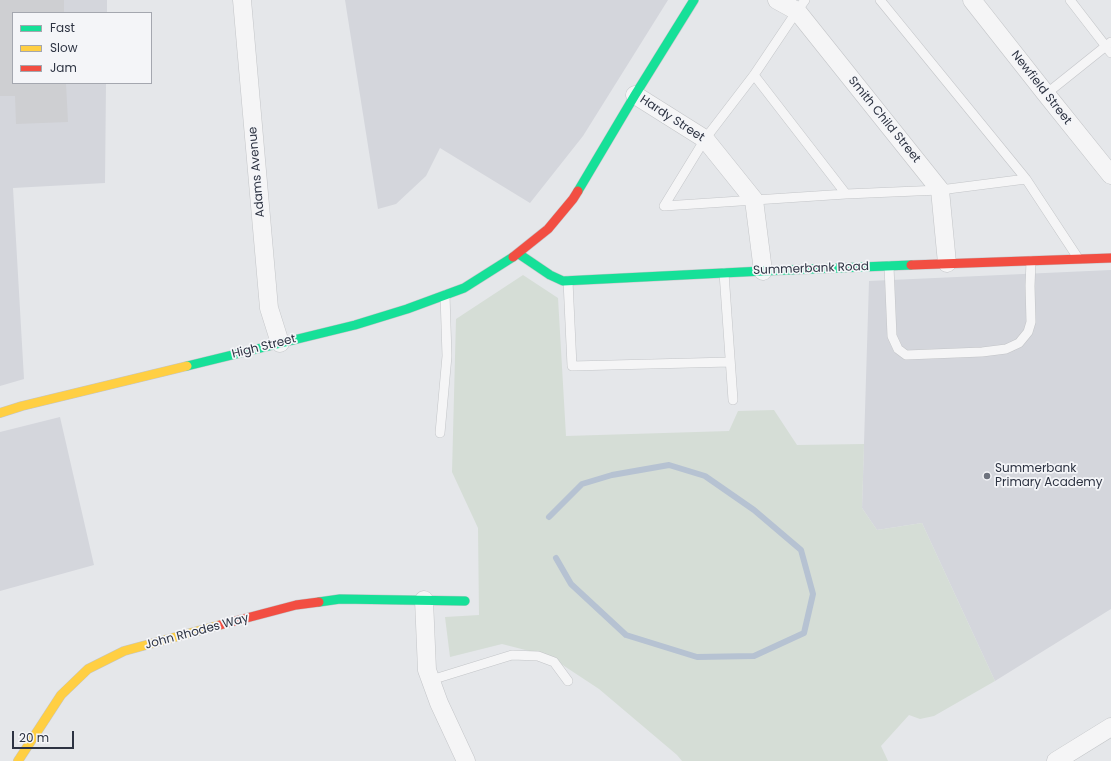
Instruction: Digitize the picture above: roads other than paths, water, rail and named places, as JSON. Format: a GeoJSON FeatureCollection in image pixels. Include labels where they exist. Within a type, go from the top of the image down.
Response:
{"type":"FeatureCollection","features":[{"type":"Feature","properties":{"kind":"street","name":"Adams Avenue"},"geometry":{"type":"LineString","coordinates":[[242,0],[269,308],[280,343]]}},
{"type":"Feature","properties":{"kind":"street","name":"High Street"},"geometry":{"type":"LineString","coordinates":[[0,412],[355,325],[407,309],[464,288],[519,254],[548,229],[573,199],[634,95],[694,0]]}},
{"type":"Feature","properties":{"kind":"street","name":"Smith Child Street"},"geometry":{"type":"LineString","coordinates":[[777,0],[801,5],[940,190]]}},
{"type":"Feature","properties":{"kind":"street","name":"Newfield Street"},"geometry":{"type":"LineString","coordinates":[[972,0],[1111,175]]}},
{"type":"Feature","properties":{"kind":"street","name":"Hardy Street"},"geometry":{"type":"LineString","coordinates":[[634,95],[705,139],[754,200]]}},
{"type":"Feature","properties":{"kind":"street"},"geometry":{"type":"LineString","coordinates":[[940,190],[947,264]]}},
{"type":"Feature","properties":{"kind":"street"},"geometry":{"type":"LineString","coordinates":[[754,200],[764,271]]}},
{"type":"Feature","properties":{"kind":"street","name":"Summerbank Road"},"geometry":{"type":"LineString","coordinates":[[519,254],[550,275],[563,281],[764,271],[1111,258]]}},
{"type":"Feature","properties":{"kind":"street","name":"John Rhodes Way"},"geometry":{"type":"LineString","coordinates":[[18,761],[61,695],[88,669],[124,651],[296,605],[340,599],[465,601]]}},
{"type":"Feature","properties":{"kind":"street"},"geometry":{"type":"LineString","coordinates":[[424,600],[427,670],[439,703],[466,761]]}},
{"type":"Feature","properties":{"kind":"street"},"geometry":{"type":"LineString","coordinates":[[1056,761],[1111,727]]}},
{"type":"Feature","properties":{"kind":"lane"},"geometry":{"type":"LineString","coordinates":[[880,0],[1026,179],[1078,259]]}},
{"type":"Feature","properties":{"kind":"lane"},"geometry":{"type":"LineString","coordinates":[[1046,94],[1109,47],[1070,0]]}},
{"type":"Feature","properties":{"kind":"lane"},"geometry":{"type":"LineString","coordinates":[[801,5],[754,75],[705,139],[664,206],[846,194],[940,190],[1026,179]]}},
{"type":"Feature","properties":{"kind":"lane"},"geometry":{"type":"LineString","coordinates":[[754,75],[846,194]]}},
{"type":"Feature","properties":{"kind":"lane"},"geometry":{"type":"LineString","coordinates":[[889,266],[892,336],[898,349],[906,355],[982,352],[1006,349],[1019,343],[1028,332],[1031,322],[1030,286],[1032,261]]}},
{"type":"Feature","properties":{"kind":"lane"},"geometry":{"type":"LineString","coordinates":[[724,273],[733,400]]}},
{"type":"Feature","properties":{"kind":"lane"},"geometry":{"type":"LineString","coordinates":[[568,281],[572,366],[730,362]]}},
{"type":"Feature","properties":{"kind":"lane"},"geometry":{"type":"LineString","coordinates":[[440,433],[447,356],[445,295]]}},
{"type":"Feature","properties":{"kind":"lane"},"geometry":{"type":"LineString","coordinates":[[431,680],[512,655],[538,656],[554,662],[568,681]]}},
{"type":"Feature","properties":{"kind":"waterway"},"geometry":{"type":"LineString","coordinates":[[549,517],[582,484],[612,475],[669,465],[705,476],[754,510],[801,550],[813,594],[804,633],[754,656],[697,657],[626,635],[571,584],[556,558]]}},
{"type":"Feature","properties":{"kind":"place","name":"Summerbank Primary Academy"},"geometry":{"type":"Point","coordinates":[987,476]}}]}
